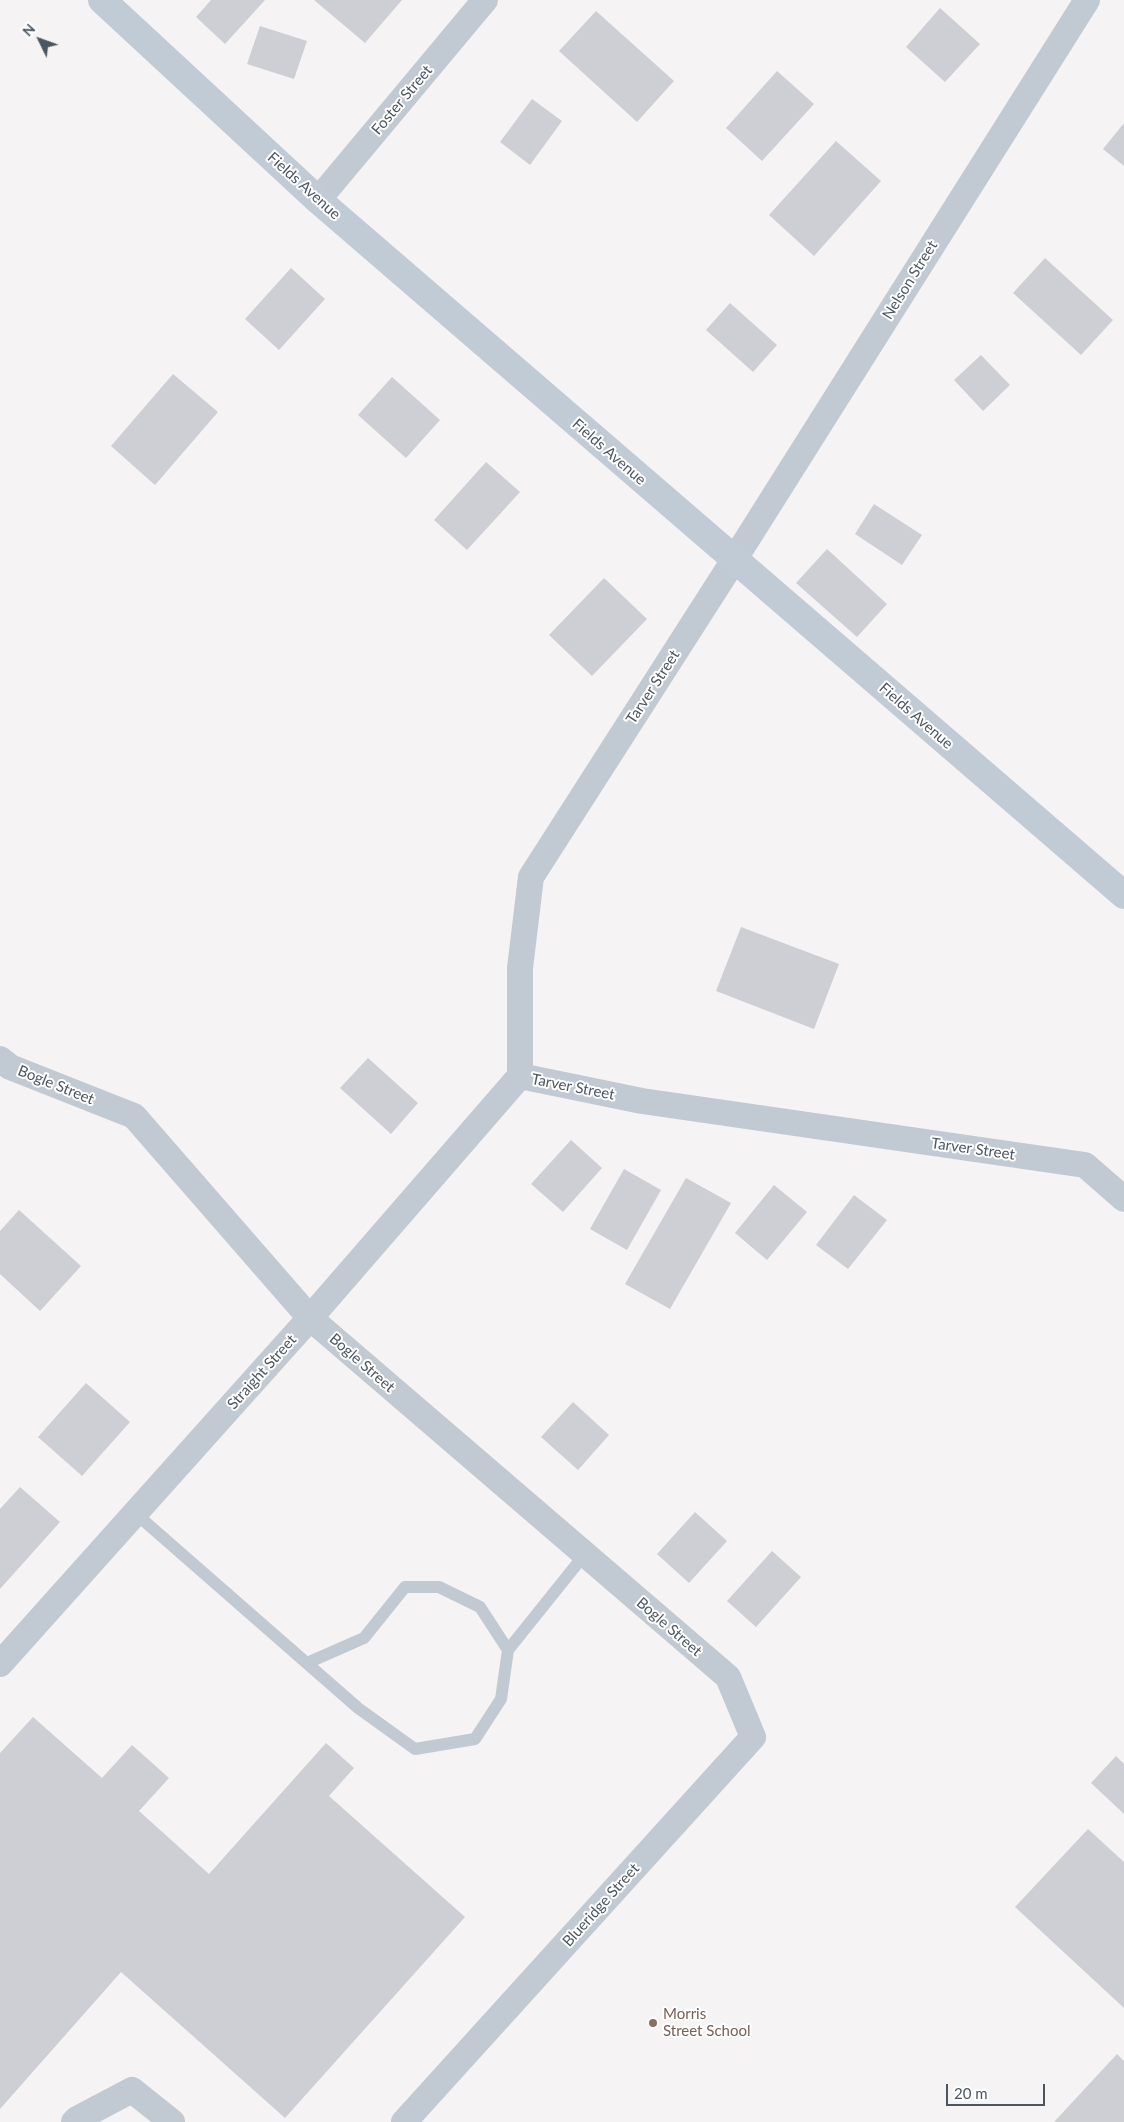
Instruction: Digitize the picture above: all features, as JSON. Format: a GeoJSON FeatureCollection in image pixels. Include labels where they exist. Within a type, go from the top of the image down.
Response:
{"type":"FeatureCollection","features":[{"type":"Feature","properties":{"kind":"street","name":"Fields Avenue"},"geometry":{"type":"LineString","coordinates":[[102,0],[318,200],[1124,895]]}},
{"type":"Feature","properties":{"kind":"street","name":"Foster Street"},"geometry":{"type":"LineString","coordinates":[[318,200],[485,0]]}},
{"type":"Feature","properties":{"kind":"street","name":"Nelson Street"},"geometry":{"type":"LineString","coordinates":[[734,560],[1087,0]]}},
{"type":"Feature","properties":{"kind":"street","name":"Tarver Street"},"geometry":{"type":"LineString","coordinates":[[734,560],[531,877],[520,968],[520,1076],[642,1101],[1085,1165],[1124,1200]]}},
{"type":"Feature","properties":{"kind":"street","name":"Bogle Street"},"geometry":{"type":"LineString","coordinates":[[3,1068],[134,1116],[310,1318],[728,1677]]}},
{"type":"Feature","properties":{"kind":"street","name":"Straight Street"},"geometry":{"type":"LineString","coordinates":[[0,1664],[310,1318],[520,1076]]}},
{"type":"Feature","properties":{"kind":"street","name":"Blueridge Street"},"geometry":{"type":"LineString","coordinates":[[404,2122],[753,1737],[728,1677]]}},
{"type":"Feature","properties":{"kind":"street"},"geometry":{"type":"LineString","coordinates":[[74,2122],[76,2119],[132,2090],[172,2122]]}},
{"type":"Feature","properties":{"kind":"lane"},"geometry":{"type":"LineString","coordinates":[[135,1514],[358,1708],[415,1749],[475,1740],[501,1699],[508,1650],[585,1554]]}},
{"type":"Feature","properties":{"kind":"lane"},"geometry":{"type":"LineString","coordinates":[[307,1664],[364,1638],[404,1587],[439,1587],[480,1607],[508,1650]]}},
{"type":"Feature","properties":{"kind":"building"},"geometry":{"type":"Polygon","coordinates":[[[211,0],[265,0],[225,44],[196,17],[211,0]]]}},
{"type":"Feature","properties":{"kind":"building"},"geometry":{"type":"Polygon","coordinates":[[[314,0],[402,0],[365,43],[314,0]]]}},
{"type":"Feature","properties":{"kind":"building"},"geometry":{"type":"Polygon","coordinates":[[[940,8],[980,44],[945,82],[906,47],[940,8]]]}},
{"type":"Feature","properties":{"kind":"building"},"geometry":{"type":"Polygon","coordinates":[[[596,11],[674,81],[637,122],[559,51],[596,11]]]}},
{"type":"Feature","properties":{"kind":"building"},"geometry":{"type":"Polygon","coordinates":[[[260,26],[307,41],[294,79],[247,64],[260,26]]]}},
{"type":"Feature","properties":{"kind":"building"},"geometry":{"type":"Polygon","coordinates":[[[777,71],[814,104],[762,161],[726,128],[777,71]]]}},
{"type":"Feature","properties":{"kind":"building"},"geometry":{"type":"Polygon","coordinates":[[[532,99],[562,121],[530,165],[500,142],[532,99]]]}},
{"type":"Feature","properties":{"kind":"building"},"geometry":{"type":"Polygon","coordinates":[[[1124,123],[1124,166],[1103,149],[1124,123]]]}},
{"type":"Feature","properties":{"kind":"building"},"geometry":{"type":"Polygon","coordinates":[[[836,141],[881,181],[814,256],[769,215],[836,141]]]}},
{"type":"Feature","properties":{"kind":"building"},"geometry":{"type":"Polygon","coordinates":[[[1045,258],[1113,320],[1081,355],[1013,293],[1045,258]]]}},
{"type":"Feature","properties":{"kind":"building"},"geometry":{"type":"Polygon","coordinates":[[[291,268],[325,299],[279,350],[245,319],[291,268]]]}},
{"type":"Feature","properties":{"kind":"building"},"geometry":{"type":"Polygon","coordinates":[[[730,303],[777,345],[753,372],[706,330],[730,303]]]}},
{"type":"Feature","properties":{"kind":"building"},"geometry":{"type":"Polygon","coordinates":[[[981,355],[1010,385],[983,411],[954,380],[981,355]]]}},
{"type":"Feature","properties":{"kind":"building"},"geometry":{"type":"Polygon","coordinates":[[[173,374],[218,412],[155,485],[111,446],[173,374]]]}},
{"type":"Feature","properties":{"kind":"building"},"geometry":{"type":"Polygon","coordinates":[[[392,377],[440,420],[406,458],[358,415],[392,377]]]}},
{"type":"Feature","properties":{"kind":"building"},"geometry":{"type":"Polygon","coordinates":[[[486,462],[520,492],[467,550],[434,520],[486,462]]]}},
{"type":"Feature","properties":{"kind":"building"},"geometry":{"type":"Polygon","coordinates":[[[874,504],[922,535],[902,565],[855,534],[874,504]]]}},
{"type":"Feature","properties":{"kind":"building"},"geometry":{"type":"Polygon","coordinates":[[[827,549],[887,604],[857,637],[796,583],[827,549]]]}},
{"type":"Feature","properties":{"kind":"building"},"geometry":{"type":"Polygon","coordinates":[[[604,578],[647,619],[592,676],[549,635],[604,578]]]}},
{"type":"Feature","properties":{"kind":"building"},"geometry":{"type":"Polygon","coordinates":[[[741,927],[839,964],[814,1029],[716,991],[741,927]]]}},
{"type":"Feature","properties":{"kind":"building"},"geometry":{"type":"Polygon","coordinates":[[[368,1058],[418,1103],[391,1134],[340,1088],[368,1058]]]}},
{"type":"Feature","properties":{"kind":"building"},"geometry":{"type":"Polygon","coordinates":[[[571,1140],[602,1168],[563,1212],[531,1184],[571,1140]]]}},
{"type":"Feature","properties":{"kind":"building"},"geometry":{"type":"Polygon","coordinates":[[[624,1169],[661,1190],[627,1250],[590,1229],[624,1169]]]}},
{"type":"Feature","properties":{"kind":"building"},"geometry":{"type":"Polygon","coordinates":[[[686,1178],[731,1203],[670,1309],[625,1284],[686,1178]]]}},
{"type":"Feature","properties":{"kind":"building"},"geometry":{"type":"Polygon","coordinates":[[[774,1185],[807,1212],[767,1260],[735,1233],[774,1185]]]}},
{"type":"Feature","properties":{"kind":"building"},"geometry":{"type":"Polygon","coordinates":[[[854,1195],[887,1220],[848,1269],[816,1245],[854,1195]]]}},
{"type":"Feature","properties":{"kind":"building"},"geometry":{"type":"Polygon","coordinates":[[[19,1210],[81,1266],[40,1311],[0,1274],[0,1231],[19,1210]]]}},
{"type":"Feature","properties":{"kind":"building"},"geometry":{"type":"Polygon","coordinates":[[[86,1383],[130,1422],[82,1476],[38,1437],[86,1383]]]}},
{"type":"Feature","properties":{"kind":"building"},"geometry":{"type":"Polygon","coordinates":[[[573,1402],[609,1435],[578,1470],[541,1437],[573,1402]]]}},
{"type":"Feature","properties":{"kind":"building"},"geometry":{"type":"Polygon","coordinates":[[[20,1487],[60,1522],[0,1589],[0,1509],[20,1487]]]}},
{"type":"Feature","properties":{"kind":"building"},"geometry":{"type":"Polygon","coordinates":[[[695,1512],[727,1541],[689,1583],[657,1554],[695,1512]]]}},
{"type":"Feature","properties":{"kind":"building"},"geometry":{"type":"Polygon","coordinates":[[[772,1551],[801,1577],[756,1627],[727,1601],[772,1551]]]}},
{"type":"Feature","properties":{"kind":"building"},"geometry":{"type":"Polygon","coordinates":[[[33,1717],[102,1778],[132,1745],[169,1778],[139,1811],[209,1874],[326,1743],[354,1768],[329,1796],[465,1917],[285,2118],[121,1972],[0,2109],[0,1753],[33,1717]]]}},
{"type":"Feature","properties":{"kind":"building"},"geometry":{"type":"Polygon","coordinates":[[[1116,1756],[1124,1764],[1124,1814],[1091,1783],[1116,1756]]]}},
{"type":"Feature","properties":{"kind":"building"},"geometry":{"type":"Polygon","coordinates":[[[1088,1829],[1124,1862],[1124,2008],[1015,1907],[1088,1829]]]}},
{"type":"Feature","properties":{"kind":"building"},"geometry":{"type":"Polygon","coordinates":[[[1117,2054],[1124,2061],[1124,2122],[1054,2122],[1117,2054]]]}},
{"type":"Feature","properties":{"kind":"place","name":"Morris Street School"},"geometry":{"type":"Point","coordinates":[653,2023]}}]}
